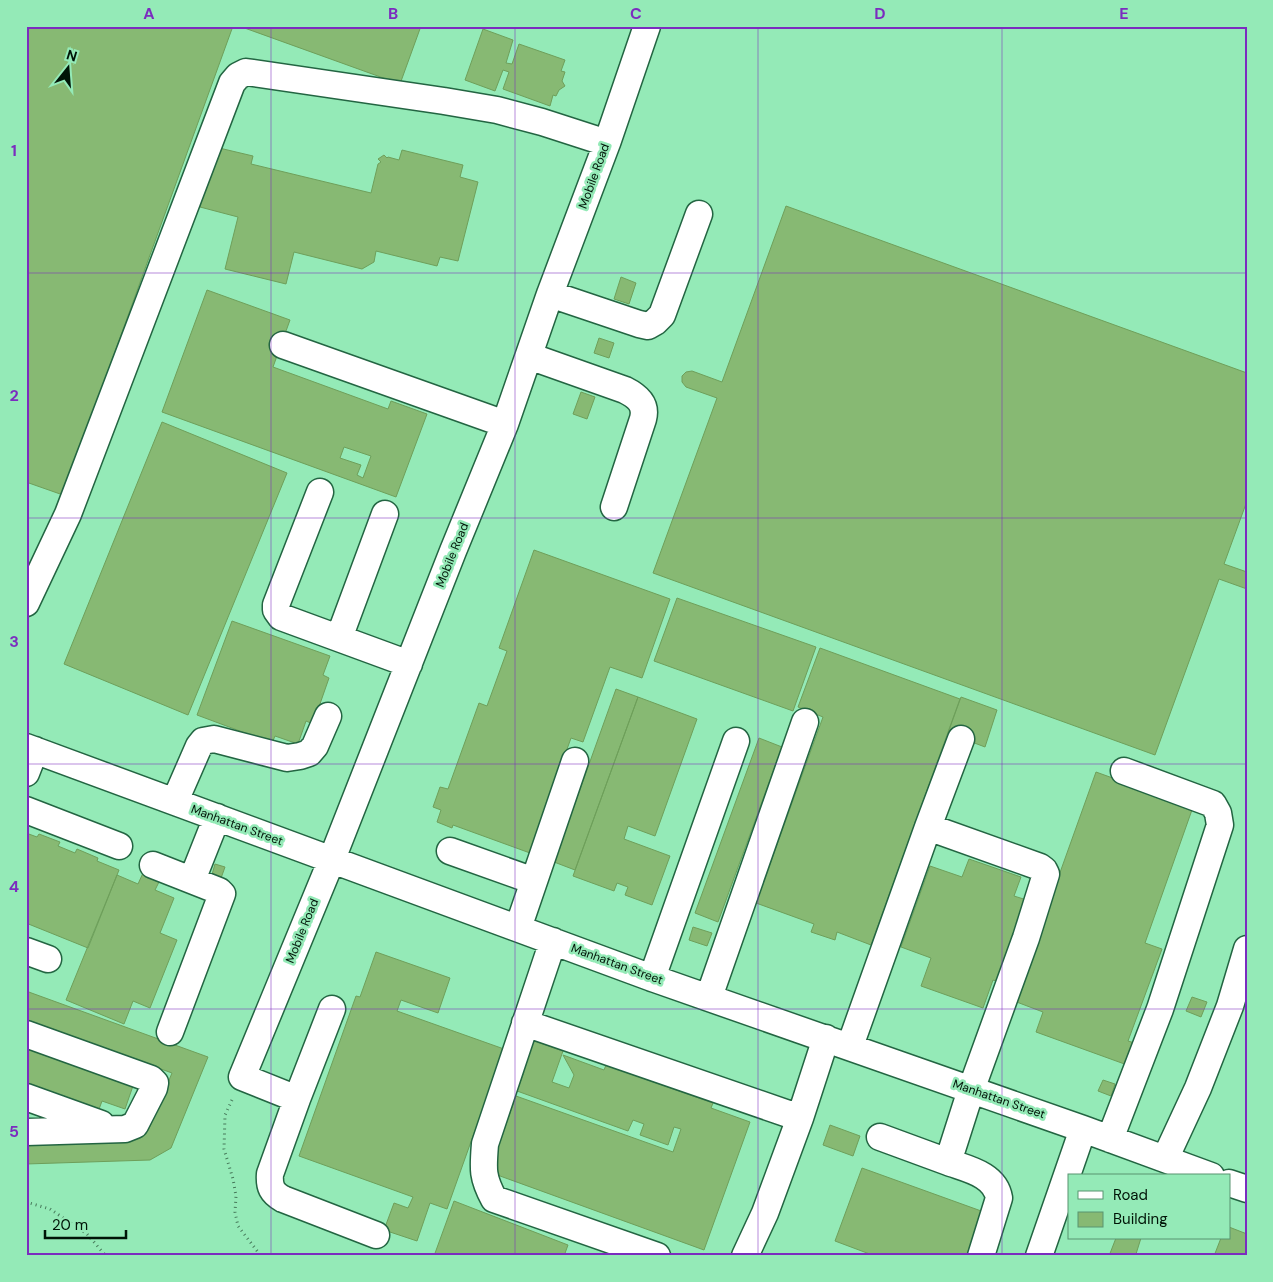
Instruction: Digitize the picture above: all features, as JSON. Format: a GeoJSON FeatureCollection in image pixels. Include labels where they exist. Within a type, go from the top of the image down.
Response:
{"type":"FeatureCollection","features":[{"type":"Feature","properties":{"kind":"street","name":"Mobile Road"},"geometry":{"type":"LineString","coordinates":[[242,1077],[332,859],[505,424],[550,294],[607,143],[647,26]]}},
{"type":"Feature","properties":{"kind":"street"},"geometry":{"type":"LineString","coordinates":[[26,603],[68,514],[232,83],[238,76],[246,72],[496,110],[542,122],[607,143]]}},
{"type":"Feature","properties":{"kind":"street"},"geometry":{"type":"LineString","coordinates":[[550,294],[648,326],[662,315],[699,214]]}},
{"type":"Feature","properties":{"kind":"street"},"geometry":{"type":"LineString","coordinates":[[283,345],[505,424]]}},
{"type":"Feature","properties":{"kind":"street"},"geometry":{"type":"LineString","coordinates":[[529,356],[620,387],[633,394],[643,406],[645,412],[643,419],[614,507]]}},
{"type":"Feature","properties":{"kind":"street"},"geometry":{"type":"LineString","coordinates":[[320,492],[276,605],[276,610],[281,617],[409,664]]}},
{"type":"Feature","properties":{"kind":"street"},"geometry":{"type":"LineString","coordinates":[[339,638],[385,514]]}},
{"type":"Feature","properties":{"kind":"street"},"geometry":{"type":"LineString","coordinates":[[175,801],[203,740],[214,739],[287,758],[300,756],[309,752],[315,746],[328,716]]}},
{"type":"Feature","properties":{"kind":"street"},"geometry":{"type":"LineString","coordinates":[[709,997],[805,722]]}},
{"type":"Feature","properties":{"kind":"street"},"geometry":{"type":"LineString","coordinates":[[850,1046],[961,739]]}},
{"type":"Feature","properties":{"kind":"street"},"geometry":{"type":"LineString","coordinates":[[652,978],[736,741]]}},
{"type":"Feature","properties":{"kind":"street","name":"Manhattan Street"},"geometry":{"type":"LineString","coordinates":[[29,757],[175,801],[652,978],[850,1046],[1206,1174]]}},
{"type":"Feature","properties":{"kind":"street"},"geometry":{"type":"LineString","coordinates":[[518,928],[575,761]]}},
{"type":"Feature","properties":{"kind":"street"},"geometry":{"type":"LineString","coordinates":[[1110,1139],[1160,1009],[1220,825],[1218,813],[1212,804],[1124,771]]}},
{"type":"Feature","properties":{"kind":"street"},"geometry":{"type":"LineString","coordinates":[[26,810],[119,846]]}},
{"type":"Feature","properties":{"kind":"street"},"geometry":{"type":"LineString","coordinates":[[192,880],[217,817]]}},
{"type":"Feature","properties":{"kind":"street"},"geometry":{"type":"LineString","coordinates":[[928,827],[1040,866],[1046,874],[1026,938],[971,1090],[948,1162]]}},
{"type":"Feature","properties":{"kind":"street"},"geometry":{"type":"LineString","coordinates":[[450,851],[534,881]]}},
{"type":"Feature","properties":{"kind":"street"},"geometry":{"type":"LineString","coordinates":[[153,865],[219,891],[222,898],[170,1032]]}},
{"type":"Feature","properties":{"kind":"street"},"geometry":{"type":"LineString","coordinates":[[553,941],[485,1144],[483,1168],[485,1184],[494,1198],[657,1256]]}},
{"type":"Feature","properties":{"kind":"street"},"geometry":{"type":"LineString","coordinates":[[1165,1159],[1198,1088],[1230,1006],[1247,949]]}},
{"type":"Feature","properties":{"kind":"street"},"geometry":{"type":"LineString","coordinates":[[332,1008],[270,1174],[270,1185],[272,1191],[283,1199],[376,1234]]}},
{"type":"Feature","properties":{"kind":"street"},"geometry":{"type":"LineString","coordinates":[[526,1023],[800,1118]]}},
{"type":"Feature","properties":{"kind":"street"},"geometry":{"type":"LineString","coordinates":[[26,1034],[154,1081],[154,1088],[135,1125],[126,1129],[26,1132]]}},
{"type":"Feature","properties":{"kind":"street"},"geometry":{"type":"LineString","coordinates":[[745,1256],[765,1213],[800,1118],[826,1038]]}},
{"type":"Feature","properties":{"kind":"street"},"geometry":{"type":"LineString","coordinates":[[242,1077],[297,1099]]}},
{"type":"Feature","properties":{"kind":"street"},"geometry":{"type":"LineString","coordinates":[[26,1097],[114,1129]]}},
{"type":"Feature","properties":{"kind":"street"},"geometry":{"type":"LineString","coordinates":[[1068,1174],[1084,1129]]}},
{"type":"Feature","properties":{"kind":"street"},"geometry":{"type":"LineString","coordinates":[[880,1138],[980,1174],[992,1182],[998,1190],[999,1198],[982,1256]]}},
{"type":"Feature","properties":{"kind":"street"},"geometry":{"type":"LineString","coordinates":[[1039,1256],[1068,1174]]}},
{"type":"Feature","properties":{"kind":"street"},"geometry":{"type":"LineString","coordinates":[[1230,1183],[1247,1189]]}},
{"type":"Feature","properties":{"kind":"path"},"geometry":{"type":"LineString","coordinates":[[242,1077],[225,1114],[224,1149],[233,1179],[236,1196],[235,1212],[238,1226],[261,1256]]}},
{"type":"Feature","properties":{"kind":"path"},"geometry":{"type":"LineString","coordinates":[[26,1202],[50,1209],[86,1234],[106,1256]]}},
{"type":"Feature","properties":{"kind":"building"},"geometry":{"type":"Polygon","coordinates":[[[26,26],[233,26],[63,495],[26,482],[26,26]]]}},
{"type":"Feature","properties":{"kind":"building"},"geometry":{"type":"Polygon","coordinates":[[[239,26],[421,26],[400,84],[239,26]]]}},
{"type":"Feature","properties":{"kind":"building"},"geometry":{"type":"Polygon","coordinates":[[[483,29],[513,40],[506,63],[512,64],[519,44],[565,60],[561,71],[565,72],[562,81],[565,86],[559,90],[556,96],[553,95],[550,106],[503,89],[509,72],[503,70],[495,91],[465,80],[483,29]]]}},
{"type":"Feature","properties":{"kind":"building"},"geometry":{"type":"Polygon","coordinates":[[[215,147],[253,156],[251,164],[371,193],[378,164],[381,162],[378,159],[384,155],[387,158],[399,160],[402,150],[463,165],[460,177],[478,182],[458,261],[440,257],[437,266],[376,251],[374,262],[362,269],[294,252],[286,284],[225,269],[238,217],[200,207],[215,147]]]}},
{"type":"Feature","properties":{"kind":"building"},"geometry":{"type":"Polygon","coordinates":[[[786,206],[1247,373],[1247,501],[1224,564],[1247,572],[1247,589],[1219,579],[1155,755],[653,573],[717,398],[686,387],[682,382],[682,376],[686,372],[692,371],[722,382],[786,206]]]}},
{"type":"Feature","properties":{"kind":"building"},"geometry":{"type":"Polygon","coordinates":[[[621,277],[636,283],[629,304],[614,299],[621,277]]]}},
{"type":"Feature","properties":{"kind":"building"},"geometry":{"type":"Polygon","coordinates":[[[207,290],[290,320],[273,367],[388,409],[391,401],[427,414],[396,497],[162,412],[207,290]],[[344,447],[340,458],[361,465],[357,475],[363,478],[371,456],[344,447]]]}},
{"type":"Feature","properties":{"kind":"building"},"geometry":{"type":"Polygon","coordinates":[[[599,338],[614,343],[609,358],[594,353],[599,338]]]}},
{"type":"Feature","properties":{"kind":"building"},"geometry":{"type":"Polygon","coordinates":[[[581,392],[595,397],[587,419],[573,414],[581,392]]]}},
{"type":"Feature","properties":{"kind":"building"},"geometry":{"type":"Polygon","coordinates":[[[162,422],[287,473],[188,715],[64,664],[162,422]]]}},
{"type":"Feature","properties":{"kind":"building"},"geometry":{"type":"Polygon","coordinates":[[[534,550],[670,599],[642,678],[610,667],[583,742],[571,738],[530,853],[453,825],[452,828],[437,822],[441,810],[433,807],[440,787],[448,789],[479,703],[487,706],[507,651],[499,648],[534,550]]]}},
{"type":"Feature","properties":{"kind":"building"},"geometry":{"type":"Polygon","coordinates":[[[677,598],[816,647],[793,711],[654,661],[677,598]]]}},
{"type":"Feature","properties":{"kind":"building"},"geometry":{"type":"Polygon","coordinates":[[[232,621],[330,656],[323,675],[329,678],[313,724],[306,721],[298,744],[275,736],[272,743],[197,715],[232,621]]]}},
{"type":"Feature","properties":{"kind":"building"},"geometry":{"type":"Polygon","coordinates":[[[820,648],[960,699],[871,945],[837,932],[835,940],[811,932],[814,924],[756,903],[823,717],[798,707],[820,648]]]}},
{"type":"Feature","properties":{"kind":"building"},"geometry":{"type":"Polygon","coordinates":[[[616,689],[638,697],[575,870],[554,862],[616,689]]]}},
{"type":"Feature","properties":{"kind":"building"},"geometry":{"type":"Polygon","coordinates":[[[638,697],[697,719],[655,836],[628,826],[624,839],[670,856],[652,905],[625,895],[628,887],[617,883],[614,891],[573,876],[638,697]]]}},
{"type":"Feature","properties":{"kind":"building"},"geometry":{"type":"Polygon","coordinates":[[[961,697],[997,710],[985,747],[948,733],[961,697]]]}},
{"type":"Feature","properties":{"kind":"building"},"geometry":{"type":"Polygon","coordinates":[[[759,738],[782,747],[718,922],[695,913],[759,738]]]}},
{"type":"Feature","properties":{"kind":"building"},"geometry":{"type":"Polygon","coordinates":[[[1096,772],[1193,807],[1145,943],[1162,949],[1128,1041],[1138,1044],[1130,1066],[1036,1032],[1043,1012],[1014,1001],[1096,772]]]}},
{"type":"Feature","properties":{"kind":"building"},"geometry":{"type":"Polygon","coordinates":[[[26,833],[37,837],[39,834],[60,842],[58,846],[75,853],[77,849],[98,858],[97,861],[119,870],[88,948],[26,923],[26,833]]]}},
{"type":"Feature","properties":{"kind":"building"},"geometry":{"type":"Polygon","coordinates":[[[969,859],[1021,877],[1014,896],[1030,901],[1001,983],[993,980],[983,1008],[921,986],[931,958],[901,947],[930,866],[962,877],[969,859]]]}},
{"type":"Feature","properties":{"kind":"building"},"geometry":{"type":"Polygon","coordinates":[[[215,864],[225,867],[220,881],[211,878],[215,864]]]}},
{"type":"Feature","properties":{"kind":"building"},"geometry":{"type":"Polygon","coordinates":[[[143,873],[160,880],[155,890],[174,898],[160,933],[177,940],[150,1008],[133,1001],[124,1024],[66,1000],[117,875],[138,884],[143,873]]]}},
{"type":"Feature","properties":{"kind":"building"},"geometry":{"type":"Polygon","coordinates":[[[693,927],[712,933],[707,946],[689,940],[693,927]]]}},
{"type":"Feature","properties":{"kind":"building"},"geometry":{"type":"Polygon","coordinates":[[[376,952],[450,978],[438,1013],[401,1000],[397,1011],[504,1049],[447,1209],[430,1203],[417,1241],[384,1230],[394,1203],[408,1208],[413,1197],[299,1156],[356,996],[360,997],[376,952]]]}},
{"type":"Feature","properties":{"kind":"building"},"geometry":{"type":"Polygon","coordinates":[[[26,991],[208,1057],[171,1148],[150,1160],[26,1164],[26,1137],[134,1134],[148,1131],[172,1073],[26,1020],[26,991]]]}},
{"type":"Feature","properties":{"kind":"building"},"geometry":{"type":"Polygon","coordinates":[[[1192,997],[1207,1002],[1201,1017],[1186,1011],[1192,997]]]}},
{"type":"Feature","properties":{"kind":"building"},"geometry":{"type":"Polygon","coordinates":[[[532,1040],[563,1051],[552,1082],[569,1088],[574,1075],[563,1055],[604,1070],[606,1065],[713,1103],[711,1108],[750,1122],[704,1250],[489,1172],[516,1096],[673,1152],[681,1129],[674,1127],[668,1145],[640,1135],[644,1124],[633,1120],[628,1131],[517,1091],[524,1072],[521,1071],[532,1040]]]}},
{"type":"Feature","properties":{"kind":"building"},"geometry":{"type":"Polygon","coordinates":[[[26,1044],[134,1083],[125,1109],[102,1101],[98,1112],[26,1086],[26,1044]]]}},
{"type":"Feature","properties":{"kind":"building"},"geometry":{"type":"Polygon","coordinates":[[[1103,1080],[1115,1084],[1111,1096],[1098,1091],[1103,1080]]]}},
{"type":"Feature","properties":{"kind":"building"},"geometry":{"type":"Polygon","coordinates":[[[830,1125],[860,1136],[853,1156],[823,1145],[830,1125]]]}},
{"type":"Feature","properties":{"kind":"building"},"geometry":{"type":"Polygon","coordinates":[[[862,1168],[984,1212],[969,1256],[875,1256],[835,1241],[862,1168]]]}},
{"type":"Feature","properties":{"kind":"building"},"geometry":{"type":"Polygon","coordinates":[[[454,1201],[568,1245],[564,1256],[434,1256],[454,1201]]]}},
{"type":"Feature","properties":{"kind":"building"},"geometry":{"type":"Polygon","coordinates":[[[1230,1227],[1247,1234],[1247,1256],[1214,1256],[1220,1240],[1230,1240],[1230,1227]]]}},
{"type":"Feature","properties":{"kind":"building"},"geometry":{"type":"Polygon","coordinates":[[[1115,1240],[1140,1240],[1136,1254],[1141,1256],[1109,1256],[1115,1240]]]}}]}
